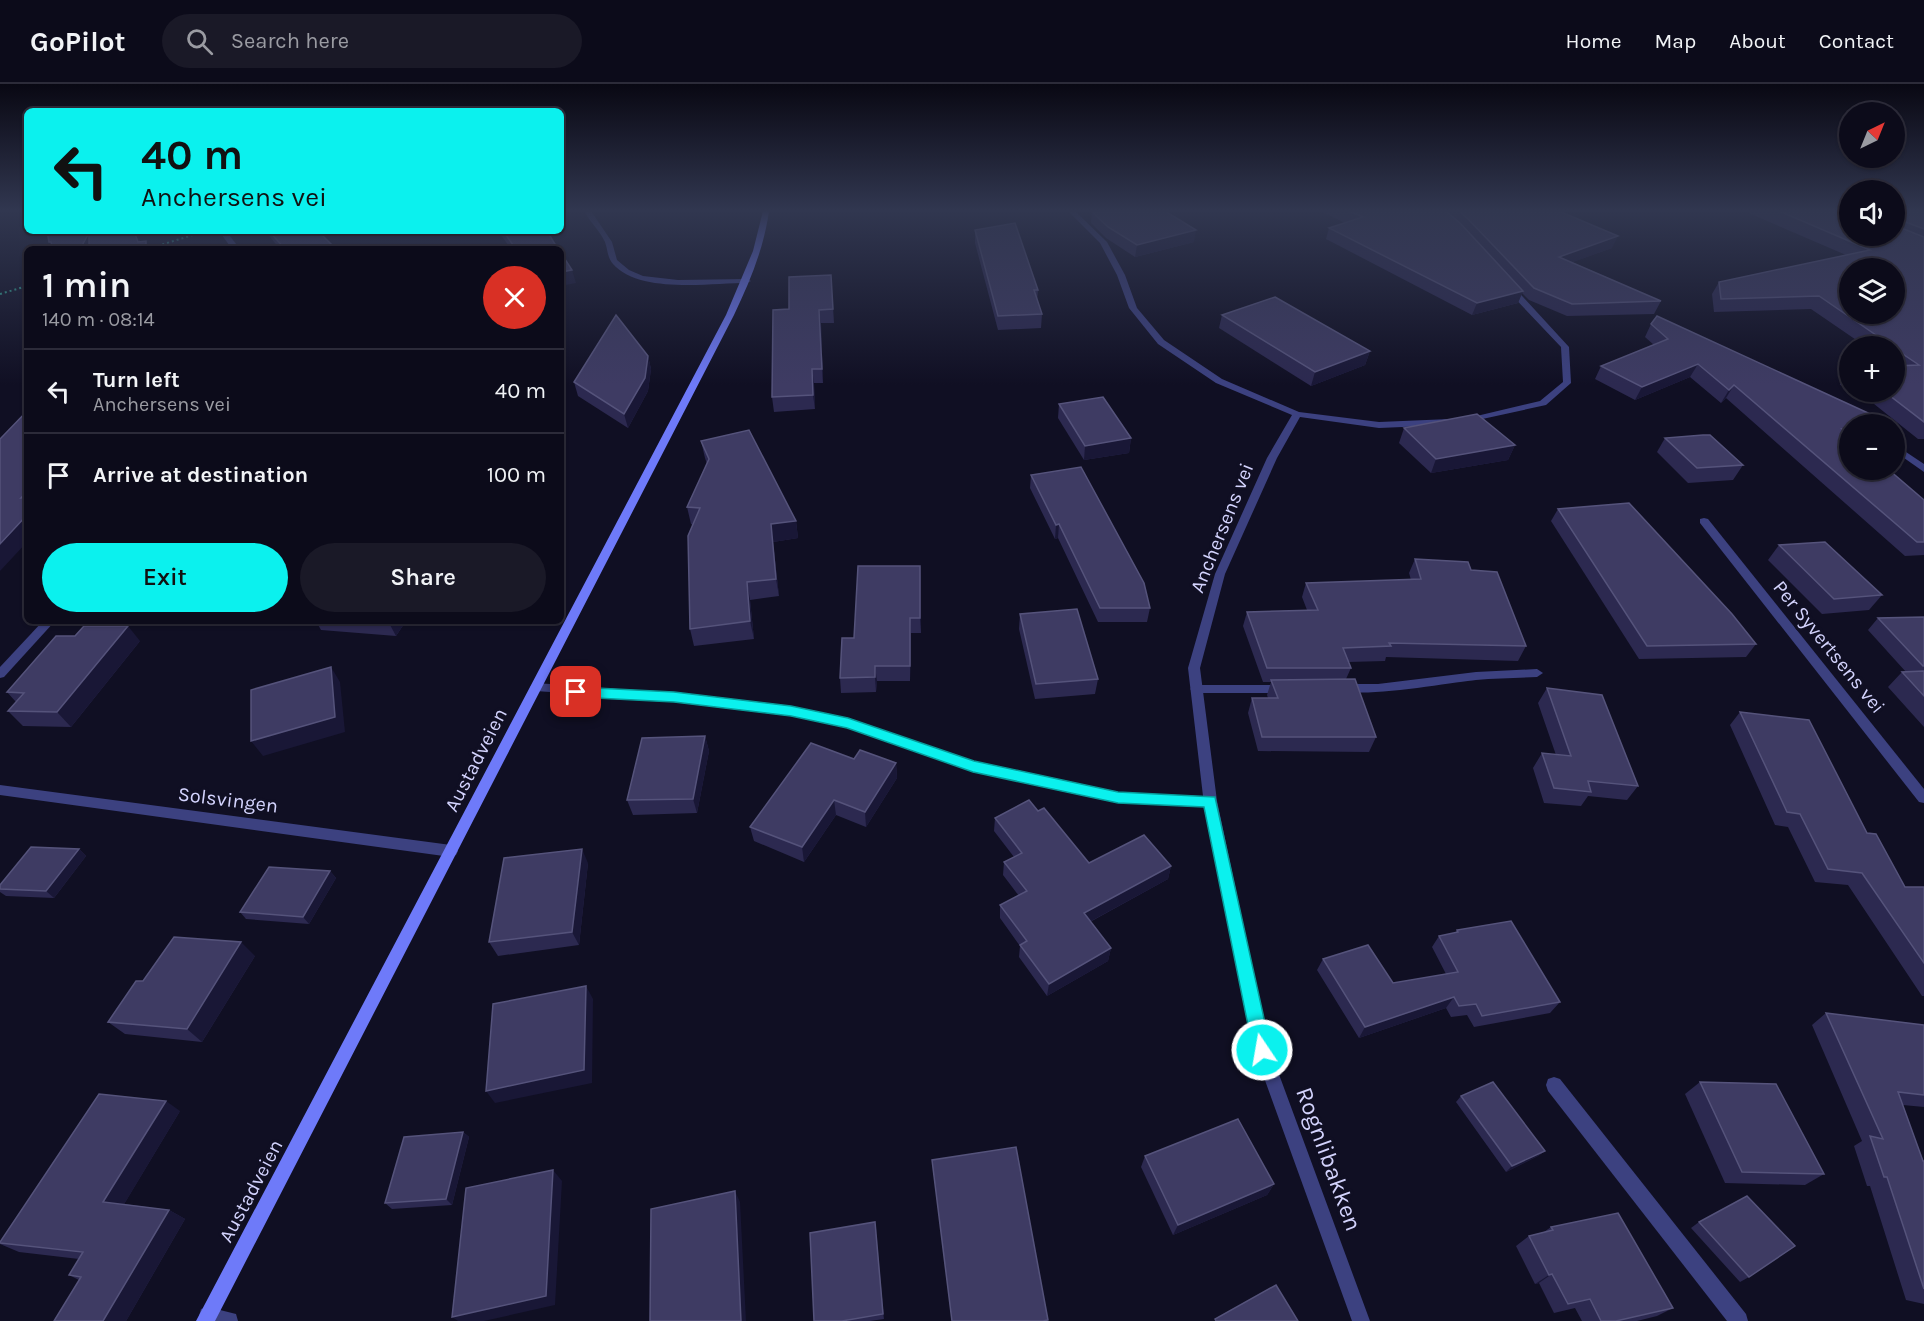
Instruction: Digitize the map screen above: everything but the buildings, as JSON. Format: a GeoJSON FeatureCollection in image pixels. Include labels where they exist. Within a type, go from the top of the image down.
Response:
{"type":"FeatureCollection","features":[{"type":"Feature","properties":{"kind":"main road","name":"Austadveien"},"geometry":{"type":"LineString","coordinates":[[206,1319],[747,281],[751,269]]}},
{"type":"Feature","properties":{"kind":"street"},"geometry":{"type":"LineString","coordinates":[[622,269],[649,279],[683,282],[747,281]]}},
{"type":"Feature","properties":{"kind":"street"},"geometry":{"type":"LineString","coordinates":[[1118,269],[1133,308],[1161,342],[1219,381],[1297,414],[1379,425],[1472,421],[1543,403],[1568,382],[1564,346],[1503,280]]}},
{"type":"Feature","properties":{"kind":"street","name":"Anchersens vei"},"geometry":{"type":"LineString","coordinates":[[1210,801],[1194,668],[1220,574],[1272,458],[1297,414]]}},
{"type":"Feature","properties":{"kind":"street"},"geometry":{"type":"LineString","coordinates":[[1905,455],[1924,469]]}},
{"type":"Feature","properties":{"kind":"street","name":"Per Syvertsens vei"},"geometry":{"type":"LineString","coordinates":[[1704,521],[1924,798]]}},
{"type":"Feature","properties":{"kind":"street"},"geometry":{"type":"LineString","coordinates":[[0,674],[46,624]]}},
{"type":"Feature","properties":{"kind":"street"},"geometry":{"type":"LineString","coordinates":[[1332,688],[1378,688],[1476,676],[1537,673]]}},
{"type":"Feature","properties":{"kind":"street"},"geometry":{"type":"LineString","coordinates":[[536,687],[674,697],[791,711],[848,723],[973,766],[1118,798],[1210,801]]}},
{"type":"Feature","properties":{"kind":"street"},"geometry":{"type":"LineString","coordinates":[[1196,689],[1298,688]]}},
{"type":"Feature","properties":{"kind":"street","name":"Solsvingen"},"geometry":{"type":"LineString","coordinates":[[0,790],[451,850]]}},
{"type":"Feature","properties":{"kind":"street","name":"Rognlibakken"},"geometry":{"type":"LineString","coordinates":[[1210,801],[1262,1050],[1361,1321]]}},
{"type":"Feature","properties":{"kind":"street"},"geometry":{"type":"LineString","coordinates":[[1554,1085],[1739,1321]]}},
{"type":"Feature","properties":{"kind":"street"},"geometry":{"type":"LineString","coordinates":[[206,1319],[229,1321]]}},
{"type":"Feature","properties":{"kind":"path"},"geometry":{"type":"LineString","coordinates":[[0,294],[24,287]]}},
{"type":"Feature","properties":{"kind":"route"},"geometry":{"type":"LineString","coordinates":[[576,692],[674,697],[791,711],[848,723],[973,766],[1118,798],[1210,801],[1262,1050]]}}]}
